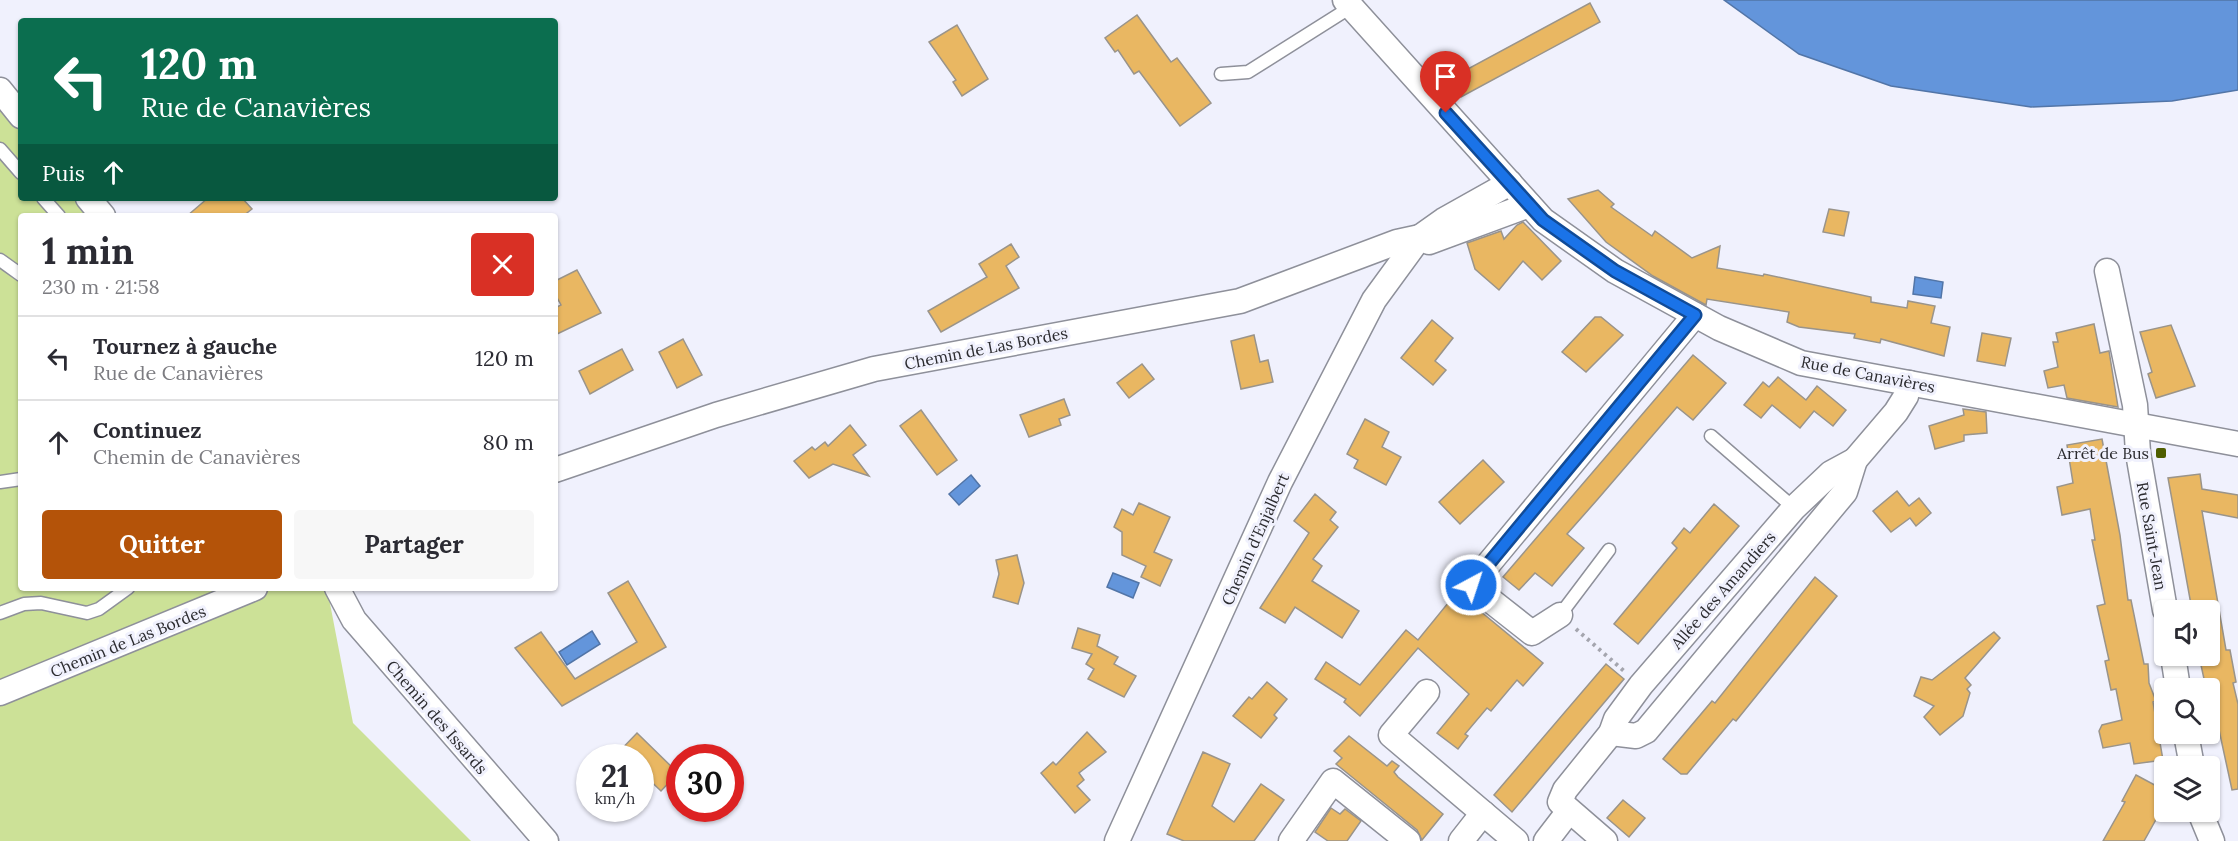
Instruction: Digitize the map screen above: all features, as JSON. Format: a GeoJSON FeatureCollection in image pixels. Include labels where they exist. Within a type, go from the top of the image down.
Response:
{"type":"FeatureCollection","features":[{"type":"Feature","properties":{"kind":"street","name":"Rue de Canavières"},"geometry":{"type":"LineString","coordinates":[[1348,3],[1543,220],[1615,271],[1695,315],[1801,363],[2238,444]]}},
{"type":"Feature","properties":{"kind":"street"},"geometry":{"type":"LineString","coordinates":[[0,90],[18,112]]}},
{"type":"Feature","properties":{"kind":"street","name":"Chemin d'Enjalbert"},"geometry":{"type":"LineString","coordinates":[[1117,841],[1280,482],[1374,300],[1416,243],[1444,220],[1510,183]]}},
{"type":"Feature","properties":{"kind":"street"},"geometry":{"type":"LineString","coordinates":[[90,201],[100,213]]}},
{"type":"Feature","properties":{"kind":"street"},"geometry":{"type":"LineString","coordinates":[[1416,243],[1529,205]]}},
{"type":"Feature","properties":{"kind":"street","name":"Chemin de Las Bordes"},"geometry":{"type":"LineString","coordinates":[[558,469],[716,415],[874,369],[1240,301],[1397,242],[1416,243]]}},
{"type":"Feature","properties":{"kind":"street","name":"Rue Saint-Jean"},"geometry":{"type":"LineString","coordinates":[[2107,270],[2136,425],[2138,453],[2163,600]]}},
{"type":"Feature","properties":{"kind":"street"},"geometry":{"type":"LineString","coordinates":[[1560,615],[1532,633],[1471,585],[1695,315]]}},
{"type":"Feature","properties":{"kind":"street","name":"Allée des Amandiers"},"geometry":{"type":"LineString","coordinates":[[1569,811],[1560,802],[1565,790],[1611,733],[1616,719],[1641,685],[1794,508],[1831,473],[1855,460],[1896,412],[1906,396],[1909,383]]}},
{"type":"Feature","properties":{"kind":"street"},"geometry":{"type":"LineString","coordinates":[[1611,733],[1636,736],[1646,731],[1845,492],[1855,460]]}},
{"type":"Feature","properties":{"kind":"street"},"geometry":{"type":"LineString","coordinates":[[1794,508],[1819,524]]}},
{"type":"Feature","properties":{"kind":"street","name":"Chemin de Las Bordes"},"geometry":{"type":"LineString","coordinates":[[0,693],[248,591]]}},
{"type":"Feature","properties":{"kind":"street","name":"Chemin des Issards"},"geometry":{"type":"LineString","coordinates":[[339,591],[354,620],[546,841]]}},
{"type":"Feature","properties":{"kind":"street"},"geometry":{"type":"LineString","coordinates":[[1427,692],[1391,735],[1516,841]]}},
{"type":"Feature","properties":{"kind":"street"},"geometry":{"type":"LineString","coordinates":[[1291,841],[1334,781],[1408,841]]}},
{"type":"Feature","properties":{"kind":"street"},"geometry":{"type":"LineString","coordinates":[[1546,841],[1569,811],[1605,841]]}},
{"type":"Feature","properties":{"kind":"street"},"geometry":{"type":"LineString","coordinates":[[1461,841],[1483,813]]}},
{"type":"Feature","properties":{"kind":"lane"},"geometry":{"type":"LineString","coordinates":[[1221,74],[1248,72],[1348,3]]}},
{"type":"Feature","properties":{"kind":"lane"},"geometry":{"type":"LineString","coordinates":[[0,149],[18,170]]}},
{"type":"Feature","properties":{"kind":"lane"},"geometry":{"type":"LineString","coordinates":[[46,201],[56,213]]}},
{"type":"Feature","properties":{"kind":"lane"},"geometry":{"type":"LineString","coordinates":[[0,260],[18,273]]}},
{"type":"Feature","properties":{"kind":"lane"},"geometry":{"type":"LineString","coordinates":[[1711,436],[1794,508]]}},
{"type":"Feature","properties":{"kind":"lane"},"geometry":{"type":"LineString","coordinates":[[0,482],[18,479]]}},
{"type":"Feature","properties":{"kind":"lane"},"geometry":{"type":"LineString","coordinates":[[1560,615],[1609,550]]}},
{"type":"Feature","properties":{"kind":"lane"},"geometry":{"type":"LineString","coordinates":[[0,613],[24,604],[41,603],[87,613],[99,609],[124,591]]}},
{"type":"Feature","properties":{"kind":"path"},"geometry":{"type":"LineString","coordinates":[[1560,615],[1641,685]]}},
{"type":"Feature","properties":{"kind":"green space"},"geometry":{"type":"Polygon","coordinates":[[[0,90],[18,112],[18,201],[90,201],[100,213],[18,213],[18,591],[328,591],[353,723],[471,841],[0,841],[0,90]]]}},
{"type":"Feature","properties":{"kind":"water"},"geometry":{"type":"Polygon","coordinates":[[[1724,0],[2238,0],[2238,90],[2172,101],[2031,107],[1891,86],[1799,54],[1724,0]]]}},
{"type":"Feature","properties":{"kind":"water"},"geometry":{"type":"Polygon","coordinates":[[[1915,277],[1943,282],[1941,298],[1913,294],[1915,277]]]}},
{"type":"Feature","properties":{"kind":"water"},"geometry":{"type":"Polygon","coordinates":[[[971,475],[980,486],[959,505],[949,494],[971,475]]]}},
{"type":"Feature","properties":{"kind":"water"},"geometry":{"type":"Polygon","coordinates":[[[1113,573],[1139,583],[1133,598],[1107,587],[1113,573]]]}},
{"type":"Feature","properties":{"kind":"water"},"geometry":{"type":"Polygon","coordinates":[[[592,631],[600,644],[567,665],[559,652],[592,631]]]}},
{"type":"Feature","properties":{"kind":"building"},"geometry":{"type":"Polygon","coordinates":[[[1590,3],[1600,22],[1461,97],[1451,78],[1590,3]]]}},
{"type":"Feature","properties":{"kind":"building"},"geometry":{"type":"Polygon","coordinates":[[[1137,15],[1171,62],[1177,58],[1211,103],[1180,126],[1139,71],[1134,74],[1118,50],[1115,52],[1105,38],[1137,15]]]}},
{"type":"Feature","properties":{"kind":"building"},"geometry":{"type":"Polygon","coordinates":[[[957,25],[988,79],[962,96],[953,82],[956,80],[929,42],[957,25]]]}},
{"type":"Feature","properties":{"kind":"building"},"geometry":{"type":"Polygon","coordinates":[[[1598,190],[1614,204],[1611,207],[1652,236],[1655,231],[1692,258],[1720,246],[1717,268],[1763,276],[1764,274],[1871,297],[1871,302],[1907,308],[1908,301],[1935,306],[1931,323],[1950,327],[1944,356],[1881,339],[1880,343],[1854,338],[1855,334],[1799,327],[1787,322],[1789,312],[1707,299],[1706,305],[1653,276],[1606,242],[1568,199],[1598,190]]]}},
{"type":"Feature","properties":{"kind":"building"},"geometry":{"type":"Polygon","coordinates":[[[204,201],[245,201],[252,209],[247,213],[190,213],[204,201]]]}},
{"type":"Feature","properties":{"kind":"building"},"geometry":{"type":"Polygon","coordinates":[[[1829,209],[1849,212],[1844,236],[1823,232],[1829,209]]]}},
{"type":"Feature","properties":{"kind":"building"},"geometry":{"type":"Polygon","coordinates":[[[1523,222],[1561,261],[1542,280],[1523,261],[1499,290],[1475,269],[1467,243],[1501,231],[1504,239],[1523,222]]]}},
{"type":"Feature","properties":{"kind":"building"},"geometry":{"type":"Polygon","coordinates":[[[1011,244],[1019,257],[1006,266],[1019,288],[941,332],[928,311],[987,277],[979,264],[1011,244]]]}},
{"type":"Feature","properties":{"kind":"building"},"geometry":{"type":"Polygon","coordinates":[[[577,270],[601,313],[558,334],[558,306],[561,305],[558,300],[558,280],[577,270]]]}},
{"type":"Feature","properties":{"kind":"building"},"geometry":{"type":"Polygon","coordinates":[[[1595,317],[1601,317],[1623,335],[1586,372],[1562,352],[1595,317]]]}},
{"type":"Feature","properties":{"kind":"building"},"geometry":{"type":"Polygon","coordinates":[[[1432,320],[1453,338],[1435,361],[1446,370],[1433,385],[1401,358],[1432,320]]]}},
{"type":"Feature","properties":{"kind":"building"},"geometry":{"type":"Polygon","coordinates":[[[2094,324],[2100,353],[2109,351],[2118,407],[2067,398],[2064,385],[2048,388],[2044,371],[2058,367],[2053,342],[2058,342],[2056,333],[2094,324]]]}},
{"type":"Feature","properties":{"kind":"building"},"geometry":{"type":"Polygon","coordinates":[[[2171,325],[2195,386],[2156,398],[2148,374],[2152,372],[2140,332],[2171,325]]]}},
{"type":"Feature","properties":{"kind":"building"},"geometry":{"type":"Polygon","coordinates":[[[1982,333],[2011,338],[2005,366],[1977,361],[1982,333]]]}},
{"type":"Feature","properties":{"kind":"building"},"geometry":{"type":"Polygon","coordinates":[[[1254,335],[1260,362],[1268,360],[1273,382],[1241,389],[1231,341],[1254,335]]]}},
{"type":"Feature","properties":{"kind":"building"},"geometry":{"type":"Polygon","coordinates":[[[683,339],[702,375],[677,388],[659,352],[683,339]]]}},
{"type":"Feature","properties":{"kind":"building"},"geometry":{"type":"Polygon","coordinates":[[[622,349],[633,370],[590,394],[579,371],[622,349]]]}},
{"type":"Feature","properties":{"kind":"building"},"geometry":{"type":"Polygon","coordinates":[[[1693,355],[1726,383],[1693,420],[1677,407],[1567,534],[1584,548],[1552,586],[1535,573],[1519,590],[1503,577],[1693,355]]]}},
{"type":"Feature","properties":{"kind":"building"},"geometry":{"type":"Polygon","coordinates":[[[1142,364],[1154,379],[1129,398],[1117,383],[1142,364]]]}},
{"type":"Feature","properties":{"kind":"building"},"geometry":{"type":"Polygon","coordinates":[[[1778,377],[1806,400],[1817,386],[1846,410],[1833,426],[1814,411],[1800,428],[1772,405],[1761,418],[1744,405],[1763,382],[1769,387],[1778,377]]]}},
{"type":"Feature","properties":{"kind":"building"},"geometry":{"type":"Polygon","coordinates":[[[1064,399],[1070,415],[1059,419],[1061,425],[1029,437],[1020,415],[1064,399]]]}},
{"type":"Feature","properties":{"kind":"building"},"geometry":{"type":"Polygon","coordinates":[[[1963,409],[1986,412],[1987,433],[1964,435],[1964,441],[1935,449],[1929,426],[1964,415],[1963,409]]]}},
{"type":"Feature","properties":{"kind":"building"},"geometry":{"type":"Polygon","coordinates":[[[921,410],[957,460],[937,475],[900,426],[921,410]]]}},
{"type":"Feature","properties":{"kind":"building"},"geometry":{"type":"Polygon","coordinates":[[[1365,419],[1389,432],[1382,447],[1401,457],[1386,485],[1354,468],[1358,460],[1347,454],[1365,419]]]}},
{"type":"Feature","properties":{"kind":"building"},"geometry":{"type":"Polygon","coordinates":[[[850,425],[866,445],[853,455],[869,476],[833,464],[809,478],[794,461],[812,447],[815,450],[825,442],[828,446],[850,425]]]}},
{"type":"Feature","properties":{"kind":"building"},"geometry":{"type":"Polygon","coordinates":[[[2102,439],[2120,535],[2128,600],[2131,600],[2144,664],[2148,664],[2149,683],[2154,696],[2154,744],[2160,744],[2162,756],[2154,756],[2154,761],[2134,764],[2130,743],[2103,748],[2099,731],[2102,725],[2122,720],[2116,689],[2111,690],[2105,661],[2109,660],[2097,606],[2105,604],[2092,540],[2095,540],[2090,509],[2062,515],[2057,487],[2073,483],[2067,445],[2102,439]]]}},
{"type":"Feature","properties":{"kind":"building"},"geometry":{"type":"Polygon","coordinates":[[[1483,460],[1504,482],[1460,524],[1439,502],[1483,460]]]}},
{"type":"Feature","properties":{"kind":"building"},"geometry":{"type":"Polygon","coordinates":[[[2200,474],[2202,489],[2238,495],[2238,518],[2202,511],[2217,600],[2190,600],[2168,478],[2200,474]]]}},
{"type":"Feature","properties":{"kind":"building"},"geometry":{"type":"Polygon","coordinates":[[[1897,491],[1909,506],[1919,498],[1931,513],[1916,526],[1910,518],[1891,532],[1873,511],[1897,491]]]}},
{"type":"Feature","properties":{"kind":"building"},"geometry":{"type":"Polygon","coordinates":[[[1315,494],[1336,512],[1330,520],[1338,527],[1313,559],[1322,566],[1312,581],[1359,611],[1342,638],[1295,607],[1285,623],[1260,608],[1309,533],[1294,521],[1315,494]]]}},
{"type":"Feature","properties":{"kind":"building"},"geometry":{"type":"Polygon","coordinates":[[[1139,503],[1170,517],[1154,552],[1172,560],[1160,586],[1141,577],[1146,566],[1122,555],[1122,532],[1114,527],[1122,509],[1133,515],[1139,503]]]}},
{"type":"Feature","properties":{"kind":"building"},"geometry":{"type":"Polygon","coordinates":[[[1714,504],[1739,526],[1638,644],[1614,624],[1677,548],[1672,543],[1684,528],[1690,533],[1714,504]]]}},
{"type":"Feature","properties":{"kind":"building"},"geometry":{"type":"Polygon","coordinates":[[[1017,555],[1024,583],[1018,604],[993,597],[999,574],[996,560],[1017,555]]]}},
{"type":"Feature","properties":{"kind":"building"},"geometry":{"type":"Polygon","coordinates":[[[1815,577],[1837,596],[1736,721],[1733,719],[1687,774],[1681,774],[1663,759],[1712,701],[1715,703],[1815,577]]]}},
{"type":"Feature","properties":{"kind":"building"},"geometry":{"type":"Polygon","coordinates":[[[628,581],[666,647],[562,706],[515,648],[541,632],[575,679],[637,642],[608,593],[628,581]]]}},
{"type":"Feature","properties":{"kind":"building"},"geometry":{"type":"Polygon","coordinates":[[[1457,592],[1543,663],[1523,686],[1517,680],[1491,711],[1487,708],[1465,734],[1468,736],[1458,749],[1437,733],[1469,694],[1418,648],[1360,716],[1344,702],[1346,699],[1315,679],[1326,662],[1360,685],[1406,630],[1418,640],[1457,592]]]}},
{"type":"Feature","properties":{"kind":"building"},"geometry":{"type":"Polygon","coordinates":[[[2220,615],[2226,650],[2230,650],[2236,682],[2233,683],[2238,704],[2238,789],[2232,790],[2220,734],[2220,678],[2204,678],[2201,666],[2220,666],[2220,615]]]}},
{"type":"Feature","properties":{"kind":"building"},"geometry":{"type":"Polygon","coordinates":[[[1078,628],[1100,635],[1097,646],[1118,657],[1114,664],[1136,676],[1124,697],[1088,679],[1094,669],[1086,664],[1092,654],[1072,648],[1078,628]]]}},
{"type":"Feature","properties":{"kind":"building"},"geometry":{"type":"Polygon","coordinates":[[[1994,632],[2000,638],[1965,678],[1971,685],[1967,689],[1970,693],[1963,716],[1940,735],[1924,717],[1934,706],[1914,696],[1921,677],[1932,680],[1994,632]]]}},
{"type":"Feature","properties":{"kind":"building"},"geometry":{"type":"Polygon","coordinates":[[[1606,664],[1624,679],[1512,812],[1494,795],[1606,664]]]}},
{"type":"Feature","properties":{"kind":"building"},"geometry":{"type":"Polygon","coordinates":[[[1267,682],[1287,699],[1274,715],[1277,718],[1261,738],[1233,716],[1249,697],[1252,699],[1267,682]]]}},
{"type":"Feature","properties":{"kind":"building"},"geometry":{"type":"Polygon","coordinates":[[[1087,732],[1106,752],[1079,773],[1084,780],[1077,786],[1090,800],[1075,813],[1041,773],[1053,762],[1056,765],[1087,732]]]}},
{"type":"Feature","properties":{"kind":"building"},"geometry":{"type":"Polygon","coordinates":[[[637,733],[648,744],[626,744],[637,733]]]}},
{"type":"Feature","properties":{"kind":"building"},"geometry":{"type":"Polygon","coordinates":[[[1349,736],[1387,766],[1392,761],[1399,766],[1394,772],[1398,777],[1443,814],[1422,840],[1417,830],[1336,764],[1342,758],[1334,751],[1349,736]]]}},
{"type":"Feature","properties":{"kind":"building"},"geometry":{"type":"Polygon","coordinates":[[[654,750],[666,761],[666,786],[661,791],[654,784],[654,750]]]}},
{"type":"Feature","properties":{"kind":"building"},"geometry":{"type":"Polygon","coordinates":[[[1203,752],[1230,764],[1212,806],[1234,822],[1261,784],[1284,800],[1254,841],[1184,841],[1167,834],[1203,752]]]}},
{"type":"Feature","properties":{"kind":"building"},"geometry":{"type":"Polygon","coordinates":[[[2136,775],[2154,785],[2155,822],[2144,841],[2103,841],[2125,802],[2122,801],[2136,775]]]}},
{"type":"Feature","properties":{"kind":"building"},"geometry":{"type":"Polygon","coordinates":[[[1623,800],[1645,818],[1629,837],[1607,818],[1623,800]]]}},
{"type":"Feature","properties":{"kind":"building"},"geometry":{"type":"Polygon","coordinates":[[[1331,808],[1340,814],[1345,809],[1361,821],[1347,841],[1328,841],[1315,832],[1331,808]]]}},
{"type":"Feature","properties":{"kind":"place","name":"Arrêt de Bus"},"geometry":{"type":"Point","coordinates":[2161,453]}},
{"type":"Feature","properties":{"kind":"route"},"geometry":{"type":"LineString","coordinates":[[1446,113],[1543,220],[1615,271],[1695,315],[1471,585]]}}]}
